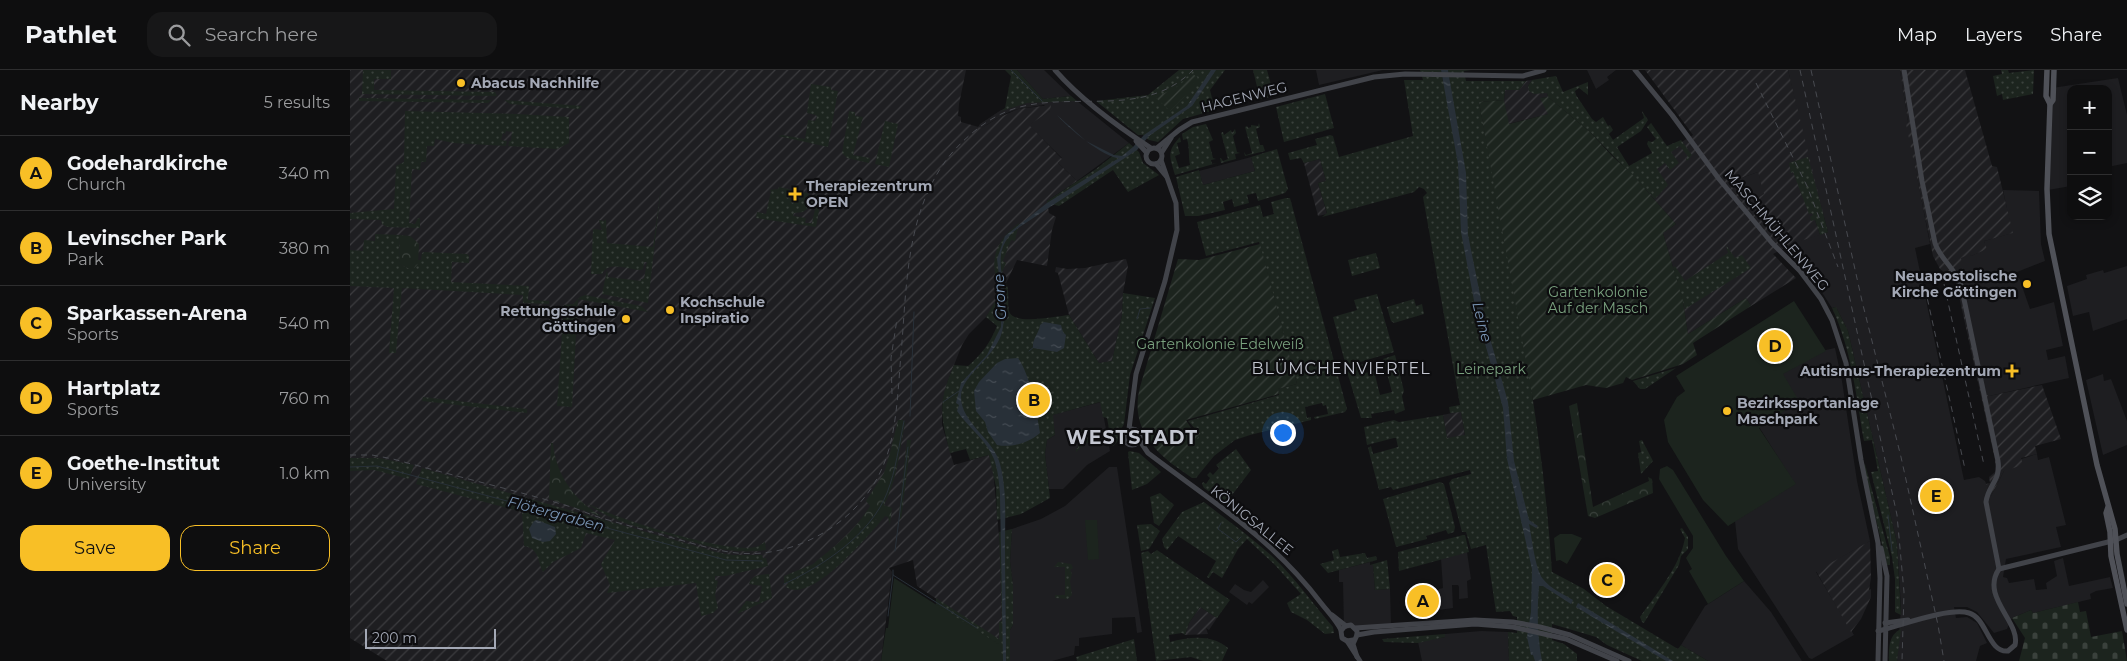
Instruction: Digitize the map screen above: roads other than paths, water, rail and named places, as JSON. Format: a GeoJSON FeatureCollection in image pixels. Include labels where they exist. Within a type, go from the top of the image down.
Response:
{"type":"FeatureCollection","features":[{"type":"Feature","properties":{"kind":"main road"},"geometry":{"type":"LineString","coordinates":[[2047,70],[2046,96],[2050,104],[2047,213],[2051,248],[2066,329],[2069,334],[2108,507],[2112,517],[2114,540],[2127,604]]}},
{"type":"Feature","properties":{"kind":"main road"},"geometry":{"type":"LineString","coordinates":[[2050,104],[2053,100],[2054,70]]}},
{"type":"Feature","properties":{"kind":"main road"},"geometry":{"type":"LineString","coordinates":[[2114,540],[2111,556],[2127,630]]}},
{"type":"Feature","properties":{"kind":"street","name":"KÖNIGSALLEE"},"geometry":{"type":"LineString","coordinates":[[1056,70],[1074,90],[1134,138],[1148,148],[1162,152],[1162,160],[1174,195],[1177,212],[1176,238],[1136,374],[1132,413],[1129,429],[1125,434],[1125,440],[1148,453],[1284,558],[1344,628],[1355,628],[1359,659]]}},
{"type":"Feature","properties":{"kind":"street","name":"HAGENWEG"},"geometry":{"type":"LineString","coordinates":[[1148,148],[1171,138],[1189,123],[1380,76],[1523,76],[1544,70]]}},
{"type":"Feature","properties":{"kind":"street","name":"MASCHMÜHLENWEG"},"geometry":{"type":"LineString","coordinates":[[1636,70],[1719,179],[1772,243],[1800,271],[1828,310],[1846,363],[1862,469],[1878,543],[1878,661]]}},
{"type":"Feature","properties":{"kind":"street"},"geometry":{"type":"LineString","coordinates":[[1879,628],[1886,629],[1916,620],[1955,612],[1968,612],[1980,620],[1996,646],[2002,650],[2008,651],[2015,645],[2016,636],[2004,615],[1996,595],[1995,578],[1999,569],[1986,502],[1987,494],[1998,476],[1998,461],[1961,285],[1952,268],[1941,257],[1935,243],[1922,181],[1904,70]]}},
{"type":"Feature","properties":{"kind":"street","name":"HAGENWEG"},"geometry":{"type":"LineString","coordinates":[[1162,152],[1171,138]]}},
{"type":"Feature","properties":{"kind":"street","name":"KÖNIGSALLEE"},"geometry":{"type":"LineString","coordinates":[[1148,148],[1149,162],[1156,164],[1168,178]]}},
{"type":"Feature","properties":{"kind":"street"},"geometry":{"type":"LineString","coordinates":[[1156,164],[1162,160]]}},
{"type":"Feature","properties":{"kind":"street","name":"KÖNIGSALLEE"},"geometry":{"type":"LineString","coordinates":[[1132,413],[1135,429],[1140,434],[1140,441],[1148,453]]}},
{"type":"Feature","properties":{"kind":"street"},"geometry":{"type":"LineString","coordinates":[[1129,429],[1135,429]]}},
{"type":"Feature","properties":{"kind":"street"},"geometry":{"type":"LineString","coordinates":[[1134,445],[1140,441]]}},
{"type":"Feature","properties":{"kind":"street"},"geometry":{"type":"LineString","coordinates":[[1999,569],[2114,540],[2127,534]]}},
{"type":"Feature","properties":{"kind":"street","name":"MASCHMÜHLENWEG"},"geometry":{"type":"LineString","coordinates":[[1878,543],[1883,554],[1887,576],[1886,661]]}},
{"type":"Feature","properties":{"kind":"street"},"geometry":{"type":"LineString","coordinates":[[1355,628],[1475,620],[1513,624],[1582,640],[1629,661]]}},
{"type":"Feature","properties":{"kind":"street"},"geometry":{"type":"LineString","coordinates":[[1879,628],[1886,623],[1916,620]]}},
{"type":"Feature","properties":{"kind":"street"},"geometry":{"type":"LineString","coordinates":[[1347,641],[1355,638],[1455,626],[1513,624]]}},
{"type":"Feature","properties":{"kind":"street","name":"KÖNIGSALLEE"},"geometry":{"type":"LineString","coordinates":[[1344,628],[1341,636],[1347,641],[1359,659]]}},
{"type":"Feature","properties":{"kind":"street"},"geometry":{"type":"LineString","coordinates":[[1553,632],[1617,661]]}},
{"type":"Feature","properties":{"kind":"water"},"geometry":{"type":"Polygon","coordinates":[[[1211,70],[1216,70],[1192,106],[1149,136],[1137,150],[1018,228],[1005,243],[1002,251],[1001,268],[1005,304],[1000,338],[988,356],[967,380],[961,397],[966,415],[997,455],[1004,484],[1006,661],[1003,661],[1000,494],[997,472],[991,452],[957,411],[959,405],[956,403],[961,383],[987,355],[1001,327],[1002,299],[997,259],[1005,236],[1047,203],[1119,158],[1104,153],[1086,141],[1114,155],[1122,156],[1144,135],[1187,106],[1211,70]]]}},
{"type":"Feature","properties":{"kind":"water","name":"Leine"},"geometry":{"type":"Polygon","coordinates":[[[1441,70],[1448,70],[1466,173],[1468,235],[1486,324],[1508,402],[1514,461],[1529,520],[1538,526],[1536,528],[1529,524],[1536,561],[1540,574],[1546,583],[1573,600],[1571,604],[1543,586],[1539,586],[1538,624],[1542,661],[1535,661],[1533,655],[1531,655],[1527,637],[1531,612],[1532,569],[1507,459],[1503,408],[1476,311],[1461,232],[1458,164],[1441,70]]]}},
{"type":"Feature","properties":{"kind":"water"},"geometry":{"type":"Polygon","coordinates":[[[1057,115],[1085,140],[1069,127],[1057,115]]]}},
{"type":"Feature","properties":{"kind":"water"},"geometry":{"type":"Polygon","coordinates":[[[1044,322],[1061,325],[1066,335],[1064,348],[1057,352],[1033,348],[1040,325],[1044,322]]]}},
{"type":"Feature","properties":{"kind":"water"},"geometry":{"type":"Polygon","coordinates":[[[1018,358],[1029,383],[1040,433],[1031,440],[1020,444],[997,445],[988,432],[985,422],[976,411],[974,391],[979,382],[997,363],[1005,359],[1018,358]]]}},
{"type":"Feature","properties":{"kind":"water"},"geometry":{"type":"Polygon","coordinates":[[[537,520],[555,527],[556,534],[550,541],[543,542],[532,538],[529,529],[534,521],[537,520]]]}},
{"type":"Feature","properties":{"kind":"water"},"geometry":{"type":"Polygon","coordinates":[[[1578,603],[1673,661],[1666,661],[1576,607],[1578,603]]]}},
{"type":"Feature","properties":{"kind":"waterway"},"geometry":{"type":"LineString","coordinates":[[1011,70],[1042,101]]}},
{"type":"Feature","properties":{"kind":"waterway"},"geometry":{"type":"LineString","coordinates":[[1137,319],[1140,309],[1150,308]]}},
{"type":"Feature","properties":{"kind":"waterway"},"geometry":{"type":"LineString","coordinates":[[910,416],[914,312]]}},
{"type":"Feature","properties":{"kind":"waterway"},"geometry":{"type":"LineString","coordinates":[[1029,351],[1034,347]]}},
{"type":"Feature","properties":{"kind":"waterway","name":"Flötergraben"},"geometry":{"type":"LineString","coordinates":[[943,402],[959,391]]}},
{"type":"Feature","properties":{"kind":"waterway","name":"Flötergraben"},"geometry":{"type":"LineString","coordinates":[[784,584],[830,558],[858,535],[870,522],[880,508],[887,493],[895,466],[904,421]]}},
{"type":"Feature","properties":{"kind":"waterway"},"geometry":{"type":"LineString","coordinates":[[895,551],[908,447]]}},
{"type":"Feature","properties":{"kind":"waterway","name":"Flötergraben"},"geometry":{"type":"LineString","coordinates":[[350,467],[377,466],[726,560],[762,561]]}},
{"type":"Feature","properties":{"kind":"waterway"},"geometry":{"type":"LineString","coordinates":[[1888,515],[1892,551]]}},
{"type":"Feature","properties":{"kind":"waterway"},"geometry":{"type":"LineString","coordinates":[[1221,523],[1218,529],[1236,542],[1241,537]]}},
{"type":"Feature","properties":{"kind":"waterway"},"geometry":{"type":"LineString","coordinates":[[893,570],[893,575],[977,628]]}},
{"type":"Feature","properties":{"kind":"waterway"},"geometry":{"type":"LineString","coordinates":[[888,616],[893,575]]}},
{"type":"Feature","properties":{"kind":"railway"},"geometry":{"type":"LineString","coordinates":[[350,455],[372,455],[393,459],[546,500],[600,518],[721,551],[760,553],[806,542],[826,531],[862,501],[875,482],[885,461],[892,436],[896,409],[907,276],[911,250],[925,199],[936,176],[951,154],[982,125],[1010,110],[1042,103],[1133,99],[1154,94],[1174,85],[1193,70]]}},
{"type":"Feature","properties":{"kind":"railway"},"geometry":{"type":"LineString","coordinates":[[1800,70],[1897,515],[1904,592],[1902,661]]}},
{"type":"Feature","properties":{"kind":"railway"},"geometry":{"type":"LineString","coordinates":[[1811,70],[1862,301],[1901,457],[1938,625],[1944,661]]}},
{"type":"Feature","properties":{"kind":"railway"},"geometry":{"type":"LineString","coordinates":[[1756,83],[1807,186],[1838,267]]}},
{"type":"Feature","properties":{"kind":"railway"},"geometry":{"type":"LineString","coordinates":[[1944,284],[1984,465]]}},
{"type":"Feature","properties":{"kind":"railway"},"geometry":{"type":"LineString","coordinates":[[1925,288],[1965,469]]}},
{"type":"Feature","properties":{"kind":"railway"},"geometry":{"type":"LineString","coordinates":[[892,394],[891,358],[897,319]]}},
{"type":"Feature","properties":{"kind":"place","name":"Abacus Nachhilfe"},"geometry":{"type":"Point","coordinates":[461,83]}},
{"type":"Feature","properties":{"kind":"place","name":"Therapiezentrum OPEN"},"geometry":{"type":"Point","coordinates":[795,194]}},
{"type":"Feature","properties":{"kind":"place","name":"Neuapostolische Kirche Göttingen"},"geometry":{"type":"Point","coordinates":[2027,284]}},
{"type":"Feature","properties":{"kind":"place","name":"Kochschule Inspiratio"},"geometry":{"type":"Point","coordinates":[670,310]}},
{"type":"Feature","properties":{"kind":"place","name":"Rettungsschule Göttingen"},"geometry":{"type":"Point","coordinates":[626,319]}},
{"type":"Feature","properties":{"kind":"place","name":"Hartplatz"},"geometry":{"type":"Point","coordinates":[1775,346]}},
{"type":"Feature","properties":{"kind":"place","name":"Autismus-Therapiezentrum"},"geometry":{"type":"Point","coordinates":[2012,371]}},
{"type":"Feature","properties":{"kind":"place","name":"Levinscher Park"},"geometry":{"type":"Point","coordinates":[1034,400]}},
{"type":"Feature","properties":{"kind":"place","name":"Bezirkssportanlage Maschpark"},"geometry":{"type":"Point","coordinates":[1727,411]}},
{"type":"Feature","properties":{"kind":"place","name":"Goethe-Institut"},"geometry":{"type":"Point","coordinates":[1936,496]}},
{"type":"Feature","properties":{"kind":"place","name":"Sparkassen-Arena"},"geometry":{"type":"Point","coordinates":[1607,580]}},
{"type":"Feature","properties":{"kind":"place","name":"Godehardkirche"},"geometry":{"type":"Point","coordinates":[1423,601]}},
{"type":"Feature","properties":{"kind":"district","name":"BLÜMCHENVIERTEL"},"geometry":{"type":"Point","coordinates":[1341,368]}},
{"type":"Feature","properties":{"kind":"district","name":"WESTSTADT"},"geometry":{"type":"Point","coordinates":[1132,437]}},
{"type":"Feature","properties":{"kind":"park label","name":"Gartenkolonie Auf der Masch"},"geometry":{"type":"Point","coordinates":[1598,300]}},
{"type":"Feature","properties":{"kind":"park label","name":"Gartenkolonie Edelweiß"},"geometry":{"type":"Point","coordinates":[1220,344]}},
{"type":"Feature","properties":{"kind":"park label","name":"Leinepark"},"geometry":{"type":"Point","coordinates":[1491,369]}},
{"type":"Feature","properties":{"kind":"water label","name":"Grone"},"geometry":{"type":"Point","coordinates":[1000,297]}}]}
